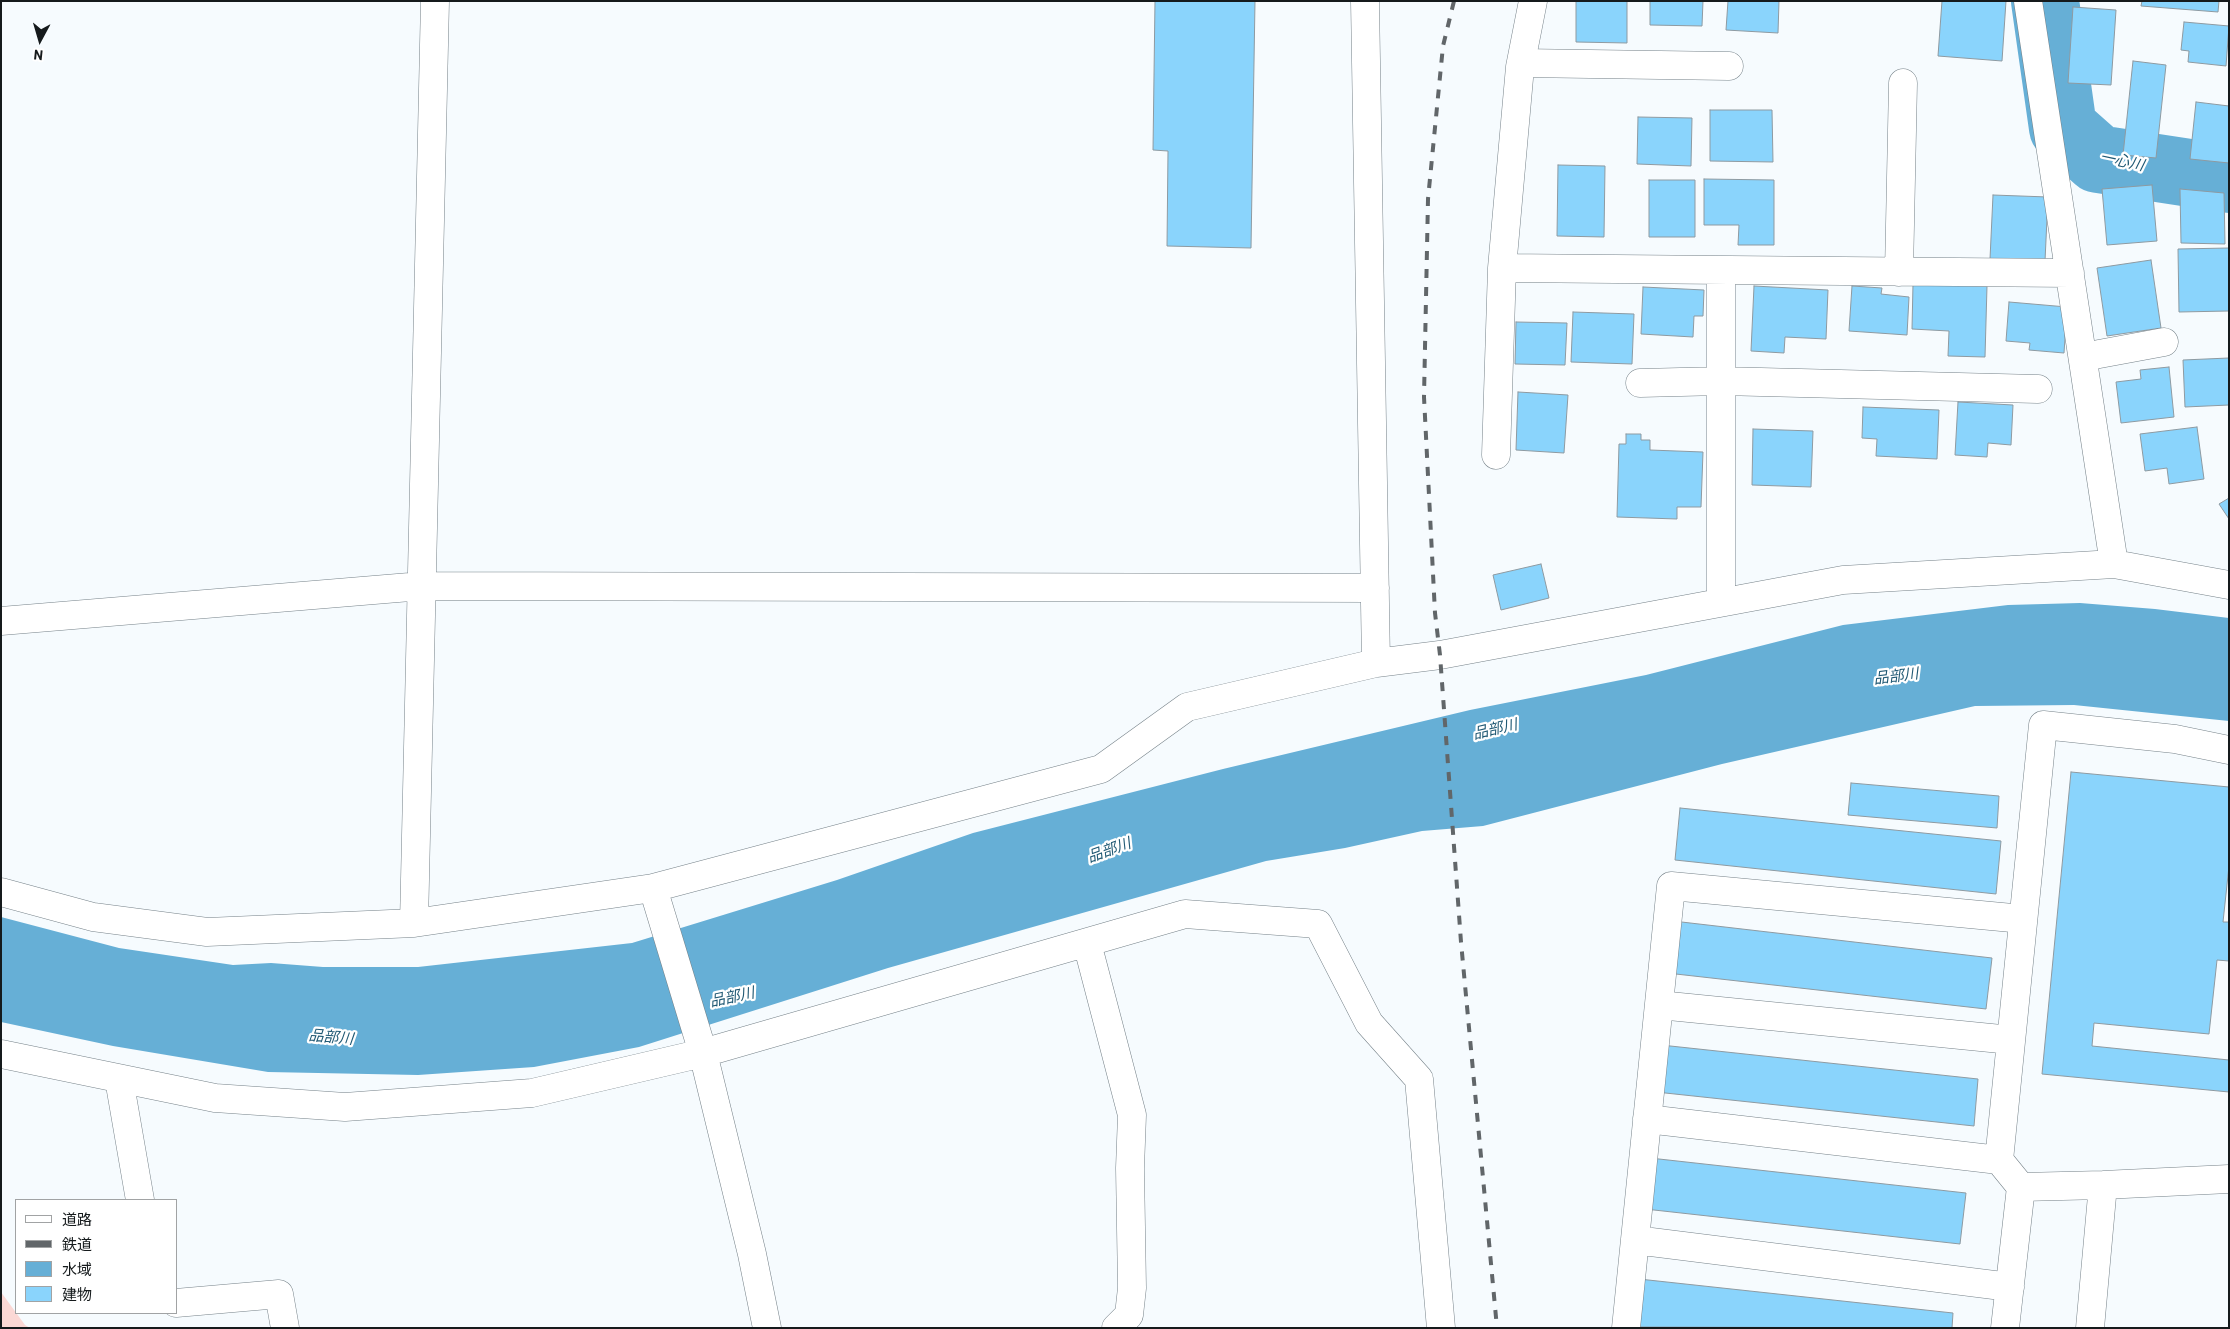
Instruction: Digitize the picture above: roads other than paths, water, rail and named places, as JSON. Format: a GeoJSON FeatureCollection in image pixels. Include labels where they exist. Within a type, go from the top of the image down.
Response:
{"type":"FeatureCollection","features":[{"type":"Feature","properties":{"kind":"street"},"geometry":{"type":"LineString","coordinates":[[414,923],[435,1]]}},
{"type":"Feature","properties":{"kind":"street"},"geometry":{"type":"LineString","coordinates":[[1365,1],[1376,663]]}},
{"type":"Feature","properties":{"kind":"street"},"geometry":{"type":"LineString","coordinates":[[1496,456],[1502,268],[1521,62],[1533,1]]}},
{"type":"Feature","properties":{"kind":"street"},"geometry":{"type":"LineString","coordinates":[[2028,1],[2114,564]]}},
{"type":"Feature","properties":{"kind":"street"},"geometry":{"type":"LineString","coordinates":[[1521,62],[1729,66]]}},
{"type":"Feature","properties":{"kind":"street"},"geometry":{"type":"LineString","coordinates":[[1899,272],[1903,83]]}},
{"type":"Feature","properties":{"kind":"street"},"geometry":{"type":"LineString","coordinates":[[1502,268],[2070,273]]}},
{"type":"Feature","properties":{"kind":"street"},"geometry":{"type":"LineString","coordinates":[[1721,270],[1721,602]]}},
{"type":"Feature","properties":{"kind":"street"},"geometry":{"type":"LineString","coordinates":[[2083,357],[2164,342]]}},
{"type":"Feature","properties":{"kind":"street"},"geometry":{"type":"LineString","coordinates":[[1640,384],[1720,381],[2038,389]]}},
{"type":"Feature","properties":{"kind":"street"},"geometry":{"type":"LineString","coordinates":[[1,892],[94,917],[207,932],[414,923],[653,888],[1101,768],[1187,707],[1376,663],[1440,655],[1843,580],[2114,564],[2229,585]]}},
{"type":"Feature","properties":{"kind":"street"},"geometry":{"type":"LineString","coordinates":[[1,622],[422,586],[1375,588]]}},
{"type":"Feature","properties":{"kind":"street"},"geometry":{"type":"LineString","coordinates":[[1999,1160],[2042,725],[2175,738],[2229,750]]}},
{"type":"Feature","properties":{"kind":"street"},"geometry":{"type":"LineString","coordinates":[[1626,1328],[1671,886],[2023,919]]}},
{"type":"Feature","properties":{"kind":"street"},"geometry":{"type":"LineString","coordinates":[[653,888],[701,1044],[752,1254],[767,1328]]}},
{"type":"Feature","properties":{"kind":"street"},"geometry":{"type":"LineString","coordinates":[[1,1054],[215,1098],[345,1107],[532,1093],[701,1044],[1087,943],[1185,914],[1318,924],[1368,1024],[1419,1079],[1441,1328]]}},
{"type":"Feature","properties":{"kind":"street"},"geometry":{"type":"LineString","coordinates":[[1087,943],[1132,1115],[1130,1168],[1132,1288],[1129,1315],[1116,1328]]}},
{"type":"Feature","properties":{"kind":"street"},"geometry":{"type":"LineString","coordinates":[[1659,1005],[2011,1040]]}},
{"type":"Feature","properties":{"kind":"street"},"geometry":{"type":"LineString","coordinates":[[118,1079],[140,1199]]}},
{"type":"Feature","properties":{"kind":"street"},"geometry":{"type":"LineString","coordinates":[[1647,1119],[1999,1160],[2021,1187],[2005,1328]]}},
{"type":"Feature","properties":{"kind":"street"},"geometry":{"type":"LineString","coordinates":[[2021,1187],[2229,1179]]}},
{"type":"Feature","properties":{"kind":"street"},"geometry":{"type":"LineString","coordinates":[[2090,1328],[2103,1185]]}},
{"type":"Feature","properties":{"kind":"street"},"geometry":{"type":"LineString","coordinates":[[1635,1240],[2010,1287]]}},
{"type":"Feature","properties":{"kind":"street"},"geometry":{"type":"LineString","coordinates":[[178,1303],[279,1294],[285,1328]]}},
{"type":"Feature","properties":{"kind":"water","name":"品部川"},"geometry":{"type":"Polygon","coordinates":[[[2080,603],[2155,609],[2229,618],[2229,721],[2074,705],[1975,706],[1722,764],[1483,826],[1422,831],[1345,848],[1266,861],[888,968],[639,1047],[534,1067],[418,1075],[268,1072],[113,1046],[1,1022],[1,917],[119,948],[233,965],[271,963],[323,967],[418,967],[632,943],[837,880],[973,833],[1223,769],[1470,710],[1646,675],[1843,625],[2008,605],[2080,603]]]}},
{"type":"Feature","properties":{"kind":"waterway","name":"一心川"},"geometry":{"type":"LineString","coordinates":[[2045,1],[2063,128],[2098,159],[2229,179]]}},
{"type":"Feature","properties":{"kind":"railway"},"geometry":{"type":"LineString","coordinates":[[1454,1],[1443,46],[1428,199],[1424,397],[1435,613],[1440,655],[1461,942],[1497,1328]]}}]}
